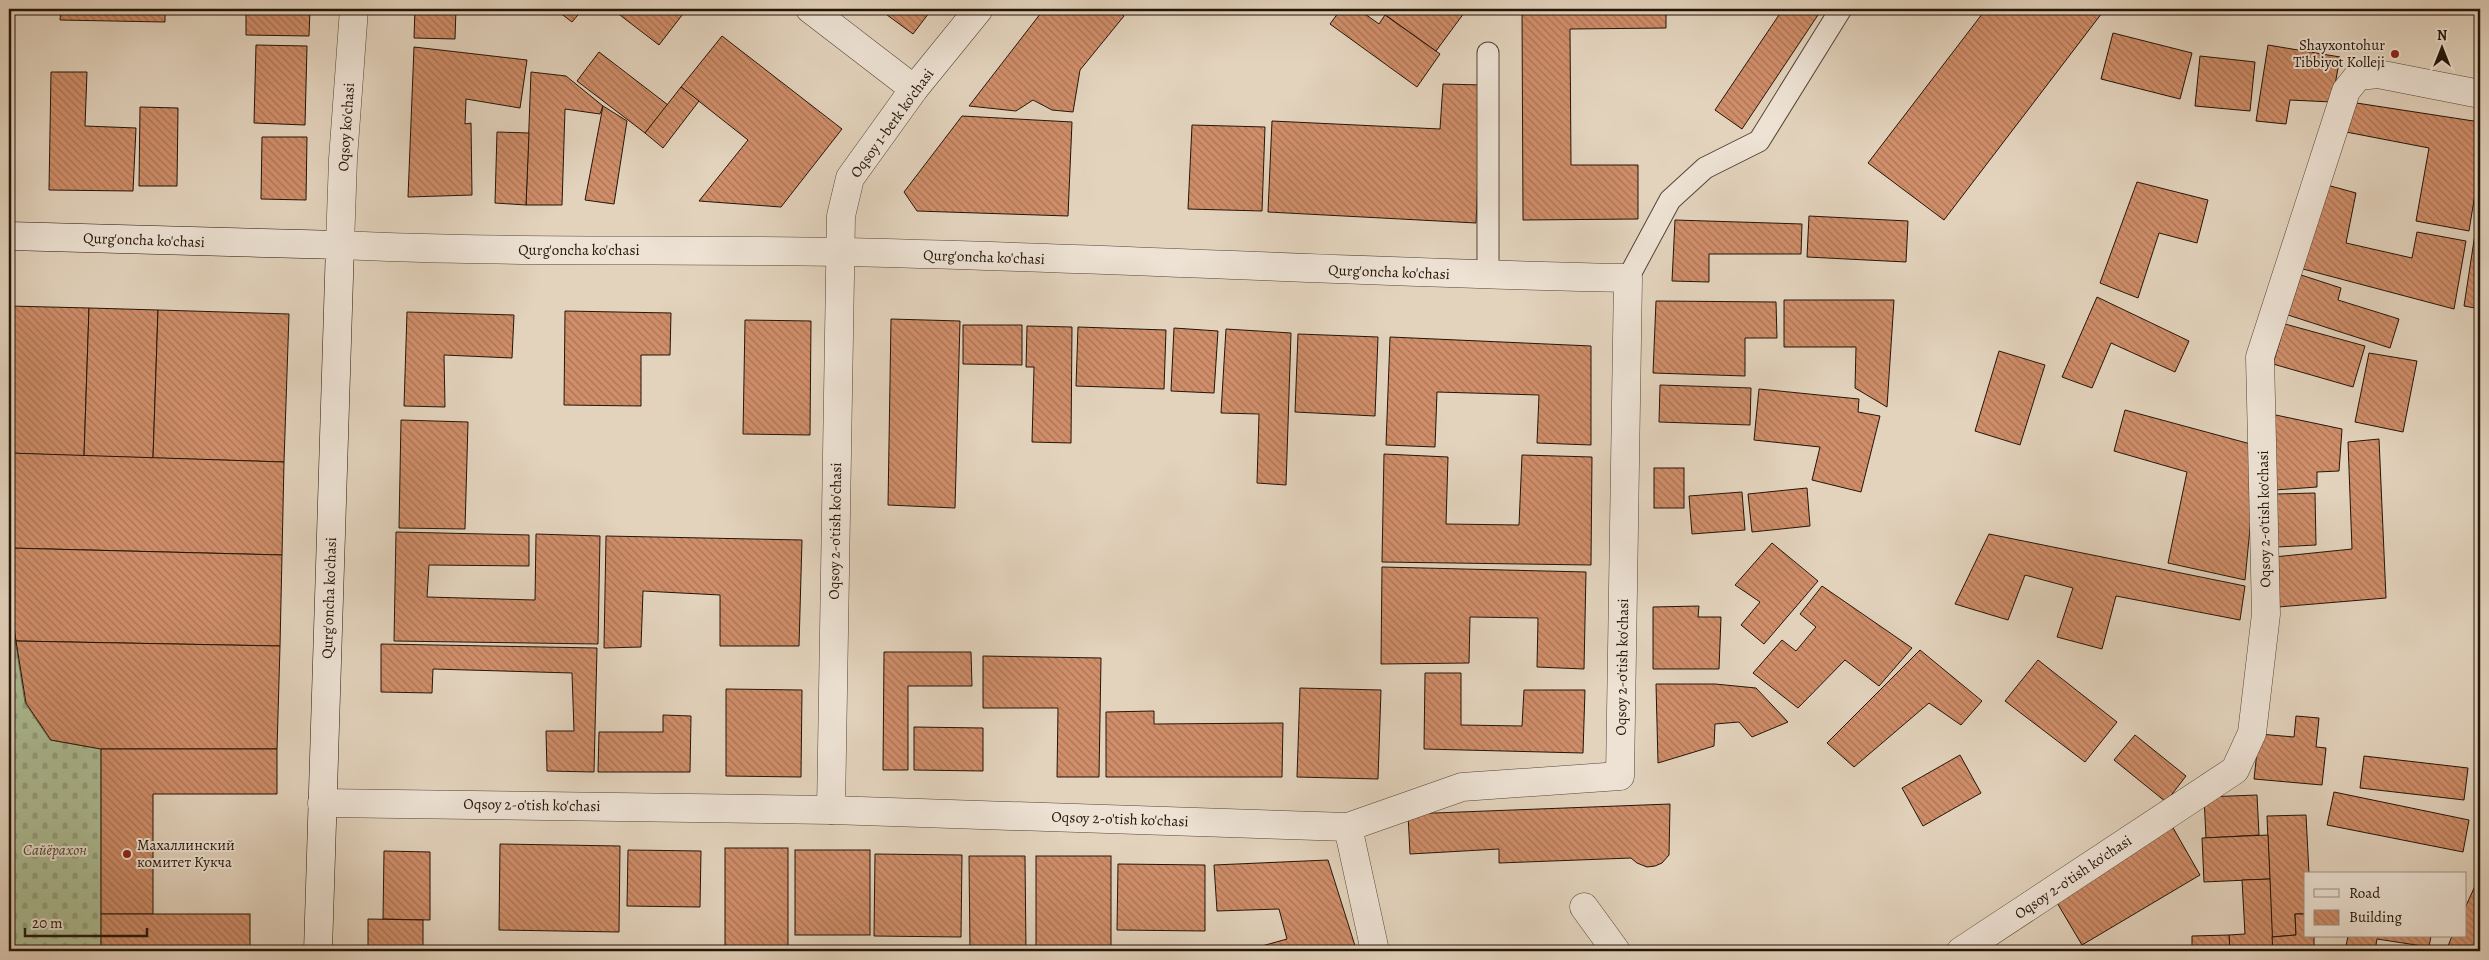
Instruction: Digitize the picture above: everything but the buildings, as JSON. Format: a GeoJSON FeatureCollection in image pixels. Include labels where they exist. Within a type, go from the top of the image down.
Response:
{"type":"FeatureCollection","features":[{"type":"Feature","properties":{"kind":"street","name":"Oqsoy ko'chasi"},"geometry":{"type":"LineString","coordinates":[[340,245],[343,158],[354,9]]}},
{"type":"Feature","properties":{"kind":"street"},"geometry":{"type":"LineString","coordinates":[[810,9],[914,89]]}},
{"type":"Feature","properties":{"kind":"street","name":"Oqsoy 1-berk ko'chasi"},"geometry":{"type":"LineString","coordinates":[[840,252],[841,216],[850,178],[914,89],[979,9]]}},
{"type":"Feature","properties":{"kind":"street","name":"Oqsoy 2-o'tish ko'chasi"},"geometry":{"type":"LineString","coordinates":[[1961,951],[2234,770],[2252,733],[2266,614],[2260,357],[2346,91],[2358,76],[2378,74],[2480,94]]}},
{"type":"Feature","properties":{"kind":"street","name":"Qurg'oncha ko'chasi"},"geometry":{"type":"LineString","coordinates":[[9,236],[430,249],[840,252],[1488,275],[1628,278]]}},
{"type":"Feature","properties":{"kind":"street","name":"Qurg'oncha ko'chasi"},"geometry":{"type":"LineString","coordinates":[[318,951],[340,245]]}},
{"type":"Feature","properties":{"kind":"street","name":"Oqsoy 2-o'tish ko'chasi"},"geometry":{"type":"LineString","coordinates":[[831,810],[840,252]]}},
{"type":"Feature","properties":{"kind":"street","name":"Oqsoy 2-o'tish ko'chasi"},"geometry":{"type":"LineString","coordinates":[[322,803],[831,810],[1348,827],[1462,787],[1620,776],[1628,278]]}},
{"type":"Feature","properties":{"kind":"street"},"geometry":{"type":"LineString","coordinates":[[1348,827],[1375,951]]}},
{"type":"Feature","properties":{"kind":"street"},"geometry":{"type":"LineString","coordinates":[[1584,907],[1616,951]]}},
{"type":"Feature","properties":{"kind":"lane"},"geometry":{"type":"LineString","coordinates":[[1628,278],[1670,200],[1705,168],[1759,141],[1841,9]]}},
{"type":"Feature","properties":{"kind":"lane"},"geometry":{"type":"LineString","coordinates":[[1488,53],[1488,275]]}},
{"type":"Feature","properties":{"kind":"green space","name":"Сайёрахон"},"geometry":{"type":"Polygon","coordinates":[[[9,601],[25,703],[50,740],[101,749],[101,951],[9,951],[9,601]]]}},
{"type":"Feature","properties":{"kind":"place","name":"Shayxontohur Tibbiyot Kolleji"},"geometry":{"type":"Point","coordinates":[2395,54]}},
{"type":"Feature","properties":{"kind":"place","name":"Махаллинский комитет Кукча"},"geometry":{"type":"Point","coordinates":[127,854]}}]}
